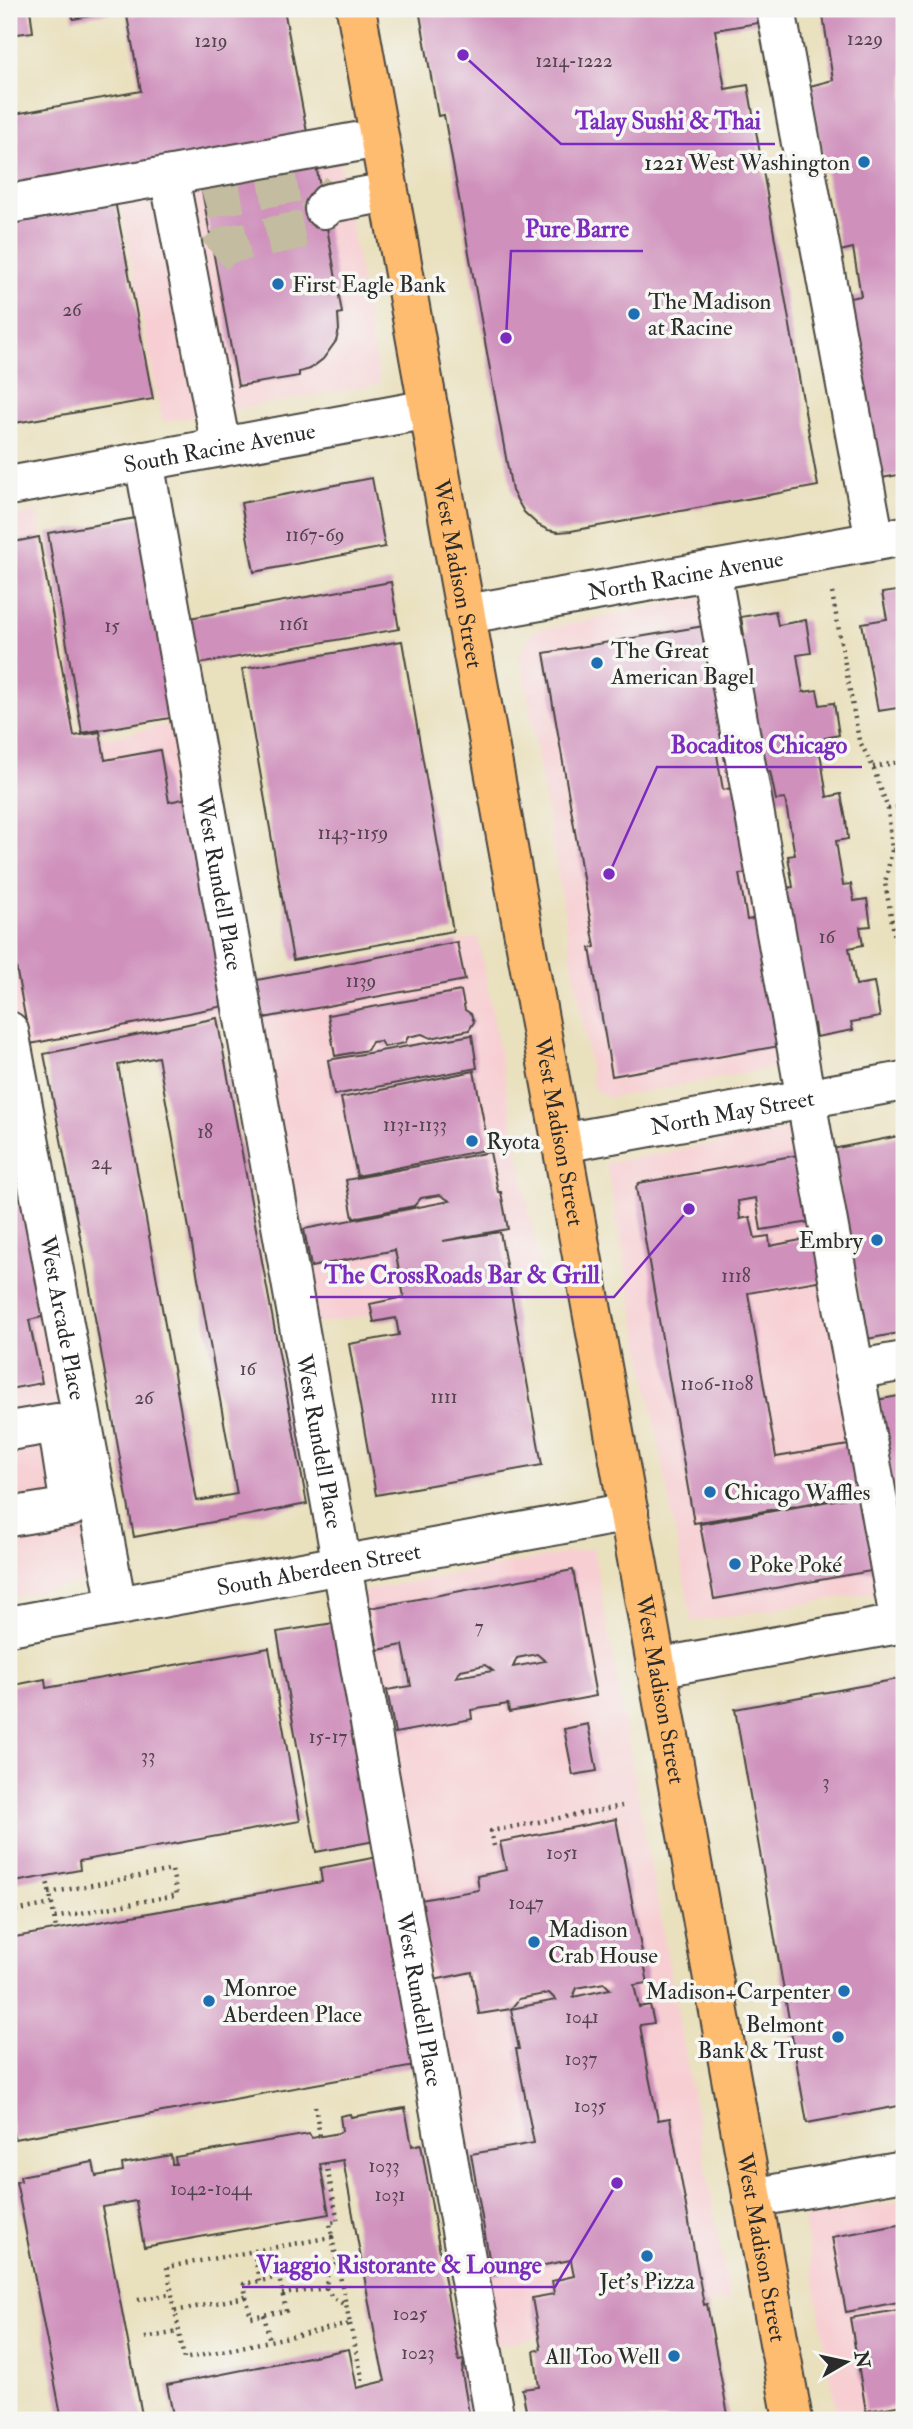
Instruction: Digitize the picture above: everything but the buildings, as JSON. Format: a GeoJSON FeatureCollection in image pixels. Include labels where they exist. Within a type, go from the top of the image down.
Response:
{"type":"FeatureCollection","features":[{"type":"Feature","properties":{"kind":"main road","name":"West Madison Street"},"geometry":{"type":"LineString","coordinates":[[356,9],[793,2420]]}},
{"type":"Feature","properties":{"kind":"street"},"geometry":{"type":"LineString","coordinates":[[776,9],[890,538]]}},
{"type":"Feature","properties":{"kind":"street"},"geometry":{"type":"LineString","coordinates":[[9,204],[379,138]]}},
{"type":"Feature","properties":{"kind":"street"},"geometry":{"type":"LineString","coordinates":[[169,176],[198,251],[222,447]]}},
{"type":"Feature","properties":{"kind":"street"},"geometry":{"type":"LineString","coordinates":[[324,204],[388,192]]}},
{"type":"Feature","properties":{"kind":"street","name":"South Racine Avenue"},"geometry":{"type":"LineString","coordinates":[[9,486],[429,409]]}},
{"type":"Feature","properties":{"kind":"street","name":"West Rundell Place"},"geometry":{"type":"LineString","coordinates":[[144,461],[495,2420]]}},
{"type":"Feature","properties":{"kind":"street","name":"North Racine Avenue"},"geometry":{"type":"LineString","coordinates":[[467,614],[890,538]]}},
{"type":"Feature","properties":{"kind":"street"},"geometry":{"type":"LineString","coordinates":[[656,1668],[902,1624],[710,570]]}},
{"type":"Feature","properties":{"kind":"street","name":"West Arcade Place"},"geometry":{"type":"LineString","coordinates":[[9,1031],[117,1606]]}},
{"type":"Feature","properties":{"kind":"street","name":"North May Street"},"geometry":{"type":"LineString","coordinates":[[562,1143],[904,1081]]}},
{"type":"Feature","properties":{"kind":"street"},"geometry":{"type":"LineString","coordinates":[[854,1370],[904,1361]]}},
{"type":"Feature","properties":{"kind":"street"},"geometry":{"type":"LineString","coordinates":[[9,1431],[57,1423],[70,1507],[9,1517]]}},
{"type":"Feature","properties":{"kind":"street","name":"South Aberdeen Street"},"geometry":{"type":"LineString","coordinates":[[9,1626],[629,1512]]}},
{"type":"Feature","properties":{"kind":"street"},"geometry":{"type":"LineString","coordinates":[[752,2198],[904,2171]]}},
{"type":"Feature","properties":{"kind":"path"},"geometry":{"type":"LineString","coordinates":[[832,593],[859,740],[873,767],[888,809],[892,850],[885,883],[904,987]]}},
{"type":"Feature","properties":{"kind":"path"},"geometry":{"type":"LineString","coordinates":[[873,767],[904,761]]}},
{"type":"Feature","properties":{"kind":"path"},"geometry":{"type":"LineString","coordinates":[[888,809],[904,806]]}},
{"type":"Feature","properties":{"kind":"path"},"geometry":{"type":"LineString","coordinates":[[892,850],[904,848]]}},
{"type":"Feature","properties":{"kind":"path"},"geometry":{"type":"LineString","coordinates":[[494,1846],[491,1831],[622,1806]]}},
{"type":"Feature","properties":{"kind":"path"},"geometry":{"type":"LineString","coordinates":[[50,1893],[172,1870],[177,1895],[54,1918]]}},
{"type":"Feature","properties":{"kind":"path"},"geometry":{"type":"LineString","coordinates":[[46,1876],[57,1929]]}},
{"type":"Feature","properties":{"kind":"path"},"geometry":{"type":"LineString","coordinates":[[9,1912],[52,1904]]}},
{"type":"Feature","properties":{"kind":"path"},"geometry":{"type":"LineString","coordinates":[[315,2106],[320,2136]]}},
{"type":"Feature","properties":{"kind":"path"},"geometry":{"type":"LineString","coordinates":[[326,2163],[338,2221],[330,2222],[332,2237],[364,2386]]}},
{"type":"Feature","properties":{"kind":"path"},"geometry":{"type":"LineString","coordinates":[[332,2237],[167,2267],[178,2332],[184,2359],[350,2324]]}},
{"type":"Feature","properties":{"kind":"path"},"geometry":{"type":"LineString","coordinates":[[254,2251],[259,2281]]}},
{"type":"Feature","properties":{"kind":"path"},"geometry":{"type":"LineString","coordinates":[[338,2263],[327,2276],[326,2288],[332,2297],[346,2306]]}},
{"type":"Feature","properties":{"kind":"path"},"geometry":{"type":"LineString","coordinates":[[279,2277],[286,2311],[251,2317],[244,2284],[259,2281],[279,2277]]}},
{"type":"Feature","properties":{"kind":"path"},"geometry":{"type":"LineString","coordinates":[[282,2294],[326,2288]]}},
{"type":"Feature","properties":{"kind":"path"},"geometry":{"type":"LineString","coordinates":[[138,2300],[172,2294]]}},
{"type":"Feature","properties":{"kind":"path"},"geometry":{"type":"LineString","coordinates":[[175,2311],[246,2297]]}},
{"type":"Feature","properties":{"kind":"path"},"geometry":{"type":"LineString","coordinates":[[264,2315],[270,2341]]}},
{"type":"Feature","properties":{"kind":"path"},"geometry":{"type":"LineString","coordinates":[[145,2338],[178,2332]]}},
{"type":"Feature","properties":{"kind":"shaded area"},"geometry":{"type":"Polygon","coordinates":[[[337,145],[380,384],[162,422],[117,185],[337,145]]]}},
{"type":"Feature","properties":{"kind":"shaded area"},"geometry":{"type":"Polygon","coordinates":[[[37,512],[79,745],[190,719],[237,983],[478,937],[543,1285],[299,1327],[242,1011],[14,1054],[111,1577],[9,1598],[9,517],[37,512]]]}},
{"type":"Feature","properties":{"kind":"shaded area"},"geometry":{"type":"Polygon","coordinates":[[[718,594],[802,1063],[609,1098],[594,1090],[520,652],[534,631],[718,594]]]}},
{"type":"Feature","properties":{"kind":"shaded area"},"geometry":{"type":"Polygon","coordinates":[[[810,1126],[901,1588],[692,1622],[606,1163],[810,1126]]]}},
{"type":"Feature","properties":{"kind":"shaded area"},"geometry":{"type":"Polygon","coordinates":[[[593,1548],[730,2300],[482,2348],[347,1594],[593,1548]]]}},
{"type":"Feature","properties":{"kind":"shaded area"},"geometry":{"type":"Polygon","coordinates":[[[904,2201],[904,2408],[838,2420],[803,2218],[904,2201]]]}},
{"type":"Feature","properties":{"kind":"tunnel"},"geometry":{"type":"LineString","coordinates":[[204,201],[302,182],[322,199]]}},
{"type":"Feature","properties":{"kind":"tunnel"},"geometry":{"type":"LineString","coordinates":[[214,255],[226,245],[311,228],[324,209]]}},
{"type":"Feature","properties":{"kind":"place","name":"Talay Sushi & Thai"},"geometry":{"type":"Point","coordinates":[463,55]}},
{"type":"Feature","properties":{"kind":"place","name":"1221 West Washington"},"geometry":{"type":"Point","coordinates":[864,162]}},
{"type":"Feature","properties":{"kind":"place","name":"First Eagle Bank"},"geometry":{"type":"Point","coordinates":[278,284]}},
{"type":"Feature","properties":{"kind":"place","name":"The Madison at Racine"},"geometry":{"type":"Point","coordinates":[634,314]}},
{"type":"Feature","properties":{"kind":"place","name":"Pure Barre"},"geometry":{"type":"Point","coordinates":[506,338]}},
{"type":"Feature","properties":{"kind":"place","name":"The Great American Bagel"},"geometry":{"type":"Point","coordinates":[597,663]}},
{"type":"Feature","properties":{"kind":"place","name":"Bocaditos Chicago"},"geometry":{"type":"Point","coordinates":[609,874]}},
{"type":"Feature","properties":{"kind":"place","name":"Ryota"},"geometry":{"type":"Point","coordinates":[472,1141]}},
{"type":"Feature","properties":{"kind":"place","name":"The CrossRoads Bar & Grill"},"geometry":{"type":"Point","coordinates":[689,1209]}},
{"type":"Feature","properties":{"kind":"place","name":"Embry"},"geometry":{"type":"Point","coordinates":[877,1240]}},
{"type":"Feature","properties":{"kind":"place","name":"Chicago Waffles"},"geometry":{"type":"Point","coordinates":[710,1492]}},
{"type":"Feature","properties":{"kind":"place","name":"Poke Poké"},"geometry":{"type":"Point","coordinates":[735,1564]}},
{"type":"Feature","properties":{"kind":"place","name":"Madison Crab House"},"geometry":{"type":"Point","coordinates":[534,1942]}},
{"type":"Feature","properties":{"kind":"place","name":"Madison+Carpenter"},"geometry":{"type":"Point","coordinates":[844,1991]}},
{"type":"Feature","properties":{"kind":"place","name":"Monroe Aberdeen Place"},"geometry":{"type":"Point","coordinates":[209,2001]}},
{"type":"Feature","properties":{"kind":"place","name":"Belmont Bank & Trust"},"geometry":{"type":"Point","coordinates":[838,2037]}},
{"type":"Feature","properties":{"kind":"place","name":"Viaggio Ristorante & Lounge"},"geometry":{"type":"Point","coordinates":[617,2183]}},
{"type":"Feature","properties":{"kind":"place","name":"Jet's Pizza"},"geometry":{"type":"Point","coordinates":[647,2256]}},
{"type":"Feature","properties":{"kind":"place","name":"All Too Well"},"geometry":{"type":"Point","coordinates":[674,2356]}}]}
